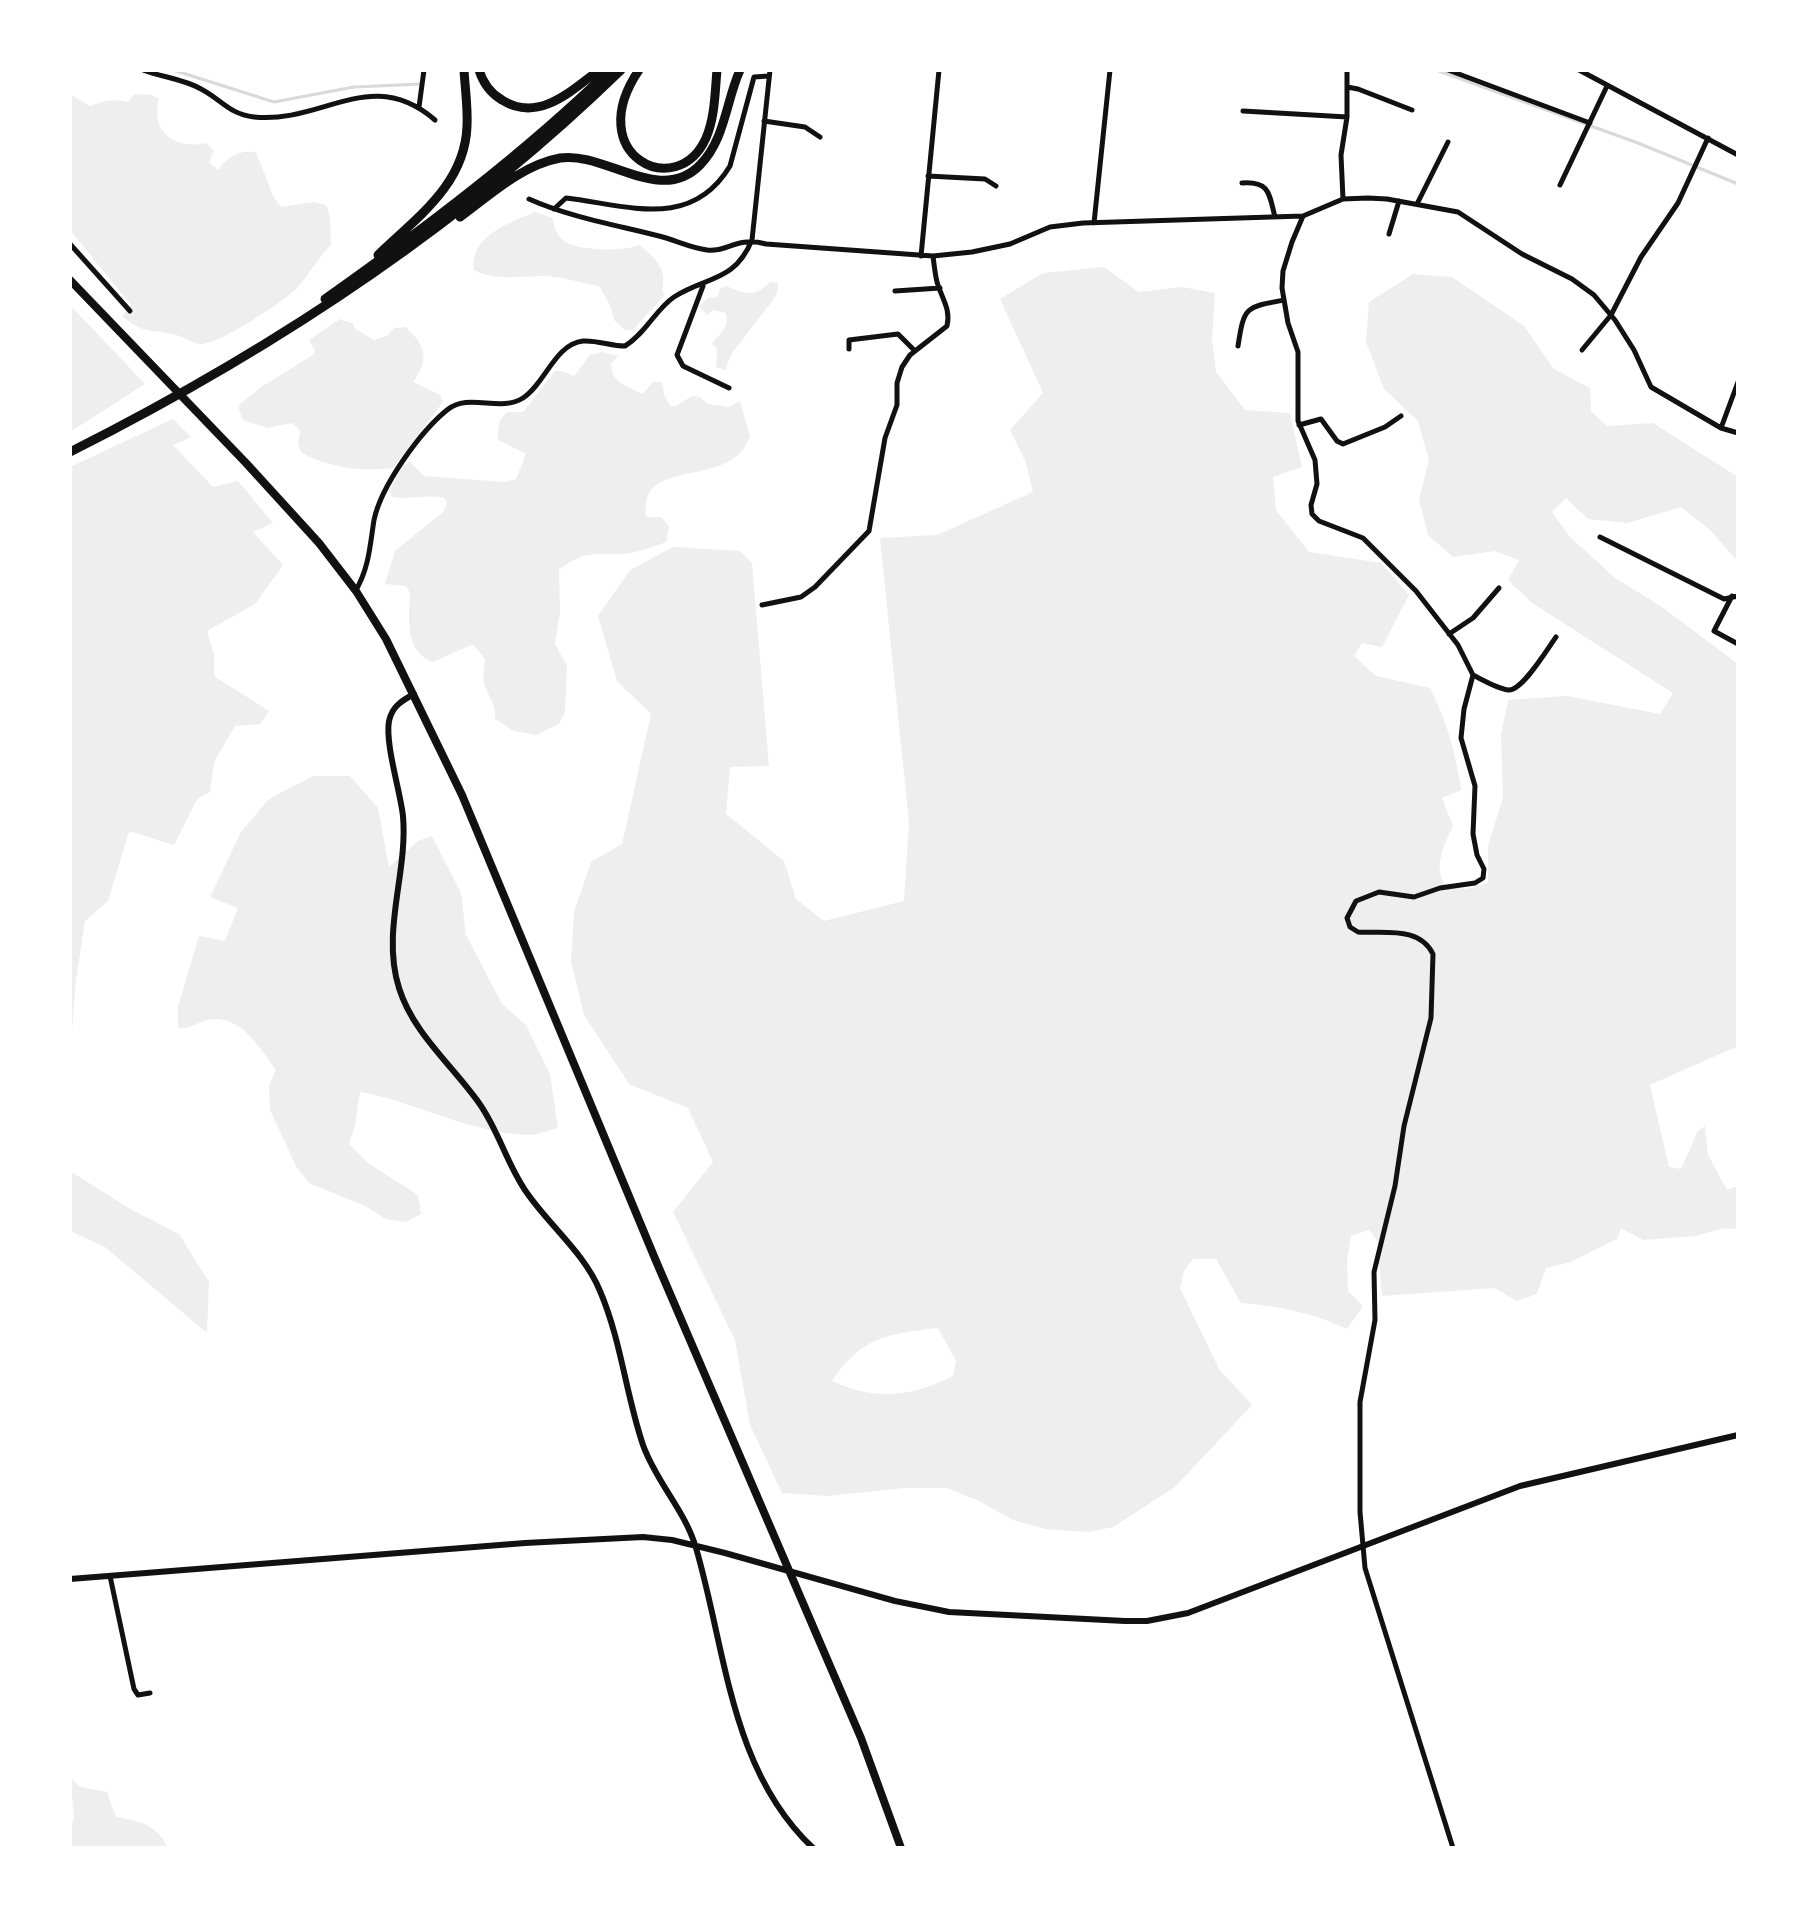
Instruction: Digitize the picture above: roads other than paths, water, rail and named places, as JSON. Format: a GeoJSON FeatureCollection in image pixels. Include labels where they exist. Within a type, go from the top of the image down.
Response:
{"type":"FeatureCollection","features":[{"type":"Feature","properties":{"kind":"highway"},"geometry":{"type":"LineString","coordinates":[[353,280],[431,206],[453,174],[465,142],[464,70]]}},
{"type":"Feature","properties":{"kind":"highway"},"geometry":{"type":"LineString","coordinates":[[479,70],[485,84],[498,98],[527,108],[537,108],[558,100],[599,70]]}},
{"type":"Feature","properties":{"kind":"highway"},"geometry":{"type":"LineString","coordinates":[[266,341],[353,280],[494,172],[610,70]]}},
{"type":"Feature","properties":{"kind":"highway"},"geometry":{"type":"LineString","coordinates":[[70,452],[133,420],[341,296],[400,255],[509,169],[621,70]]}},
{"type":"Feature","properties":{"kind":"highway"},"geometry":{"type":"LineString","coordinates":[[639,70],[621,108],[622,135],[636,157],[651,165],[669,168],[692,158],[707,136],[717,70]]}},
{"type":"Feature","properties":{"kind":"highway"},"geometry":{"type":"LineString","coordinates":[[400,255],[434,235],[511,180],[556,159],[584,159],[657,180],[676,178],[694,171],[707,158],[717,139],[740,70]]}},
{"type":"Feature","properties":{"kind":"main road"},"geometry":{"type":"LineString","coordinates":[[70,280],[218,432],[319,543],[356,591],[386,639],[462,795],[662,1275],[861,1738],[901,1848]]}},
{"type":"Feature","properties":{"kind":"street"},"geometry":{"type":"LineString","coordinates":[[143,70],[201,89],[237,114],[256,117],[294,115],[363,96],[398,98],[419,107],[435,120]]}},
{"type":"Feature","properties":{"kind":"street"},"geometry":{"type":"LineString","coordinates":[[419,107],[424,70]]}},
{"type":"Feature","properties":{"kind":"street"},"geometry":{"type":"LineString","coordinates":[[921,256],[939,70]]}},
{"type":"Feature","properties":{"kind":"street"},"geometry":{"type":"LineString","coordinates":[[1094,223],[1110,70]]}},
{"type":"Feature","properties":{"kind":"street"},"geometry":{"type":"LineString","coordinates":[[1343,199],[1341,155],[1347,117],[1347,70]]}},
{"type":"Feature","properties":{"kind":"street"},"geometry":{"type":"LineString","coordinates":[[1448,70],[1590,123]]}},
{"type":"Feature","properties":{"kind":"street"},"geometry":{"type":"LineString","coordinates":[[1579,70],[1738,155]]}},
{"type":"Feature","properties":{"kind":"street"},"geometry":{"type":"LineString","coordinates":[[356,591],[369,558],[375,517],[394,473],[447,410],[467,402],[510,405],[520,401],[534,391],[564,350],[577,342],[625,346],[637,338],[673,298],[724,276],[747,252],[752,240],[769,73],[754,77],[730,166],[722,179],[699,199],[673,208],[638,210],[566,198],[554,209]]}},
{"type":"Feature","properties":{"kind":"street"},"geometry":{"type":"LineString","coordinates":[[1560,185],[1607,86]]}},
{"type":"Feature","properties":{"kind":"street"},"geometry":{"type":"LineString","coordinates":[[1347,87],[1412,110]]}},
{"type":"Feature","properties":{"kind":"street"},"geometry":{"type":"LineString","coordinates":[[1243,111],[1347,117]]}},
{"type":"Feature","properties":{"kind":"street"},"geometry":{"type":"LineString","coordinates":[[764,121],[805,127],[820,137]]}},
{"type":"Feature","properties":{"kind":"street"},"geometry":{"type":"LineString","coordinates":[[1582,350],[1611,315],[1641,257],[1678,203],[1708,138]]}},
{"type":"Feature","properties":{"kind":"street"},"geometry":{"type":"LineString","coordinates":[[1417,204],[1448,142]]}},
{"type":"Feature","properties":{"kind":"street"},"geometry":{"type":"LineString","coordinates":[[928,176],[985,179],[996,186]]}},
{"type":"Feature","properties":{"kind":"street"},"geometry":{"type":"LineString","coordinates":[[1242,183],[1258,182],[1264,186],[1275,217]]}},
{"type":"Feature","properties":{"kind":"street"},"geometry":{"type":"LineString","coordinates":[[529,199],[554,209],[709,251],[752,240],[766,244],[921,256],[972,252],[1010,244],[1050,227],[1303,216],[1343,199],[1417,204],[1458,212],[1522,254],[1572,279],[1594,295],[1611,315],[1634,350],[1651,387],[1721,428],[1738,433]]}},
{"type":"Feature","properties":{"kind":"street"},"geometry":{"type":"LineString","coordinates":[[1389,234],[1399,201]]}},
{"type":"Feature","properties":{"kind":"street"},"geometry":{"type":"LineString","coordinates":[[1303,216],[1283,271],[1284,300],[1298,352],[1296,394],[1299,425],[1315,460],[1317,484],[1311,505],[1312,514],[1319,521],[1363,538],[1416,591],[1458,645],[1473,675],[1508,690],[1515,688],[1524,681],[1556,637]]}},
{"type":"Feature","properties":{"kind":"street"},"geometry":{"type":"LineString","coordinates":[[70,244],[130,311]]}},
{"type":"Feature","properties":{"kind":"street"},"geometry":{"type":"LineString","coordinates":[[762,605],[784,602],[808,592],[869,531],[885,438],[897,405],[897,383],[902,367],[915,351],[947,326],[947,304],[933,256]]}},
{"type":"Feature","properties":{"kind":"street"},"geometry":{"type":"LineString","coordinates":[[703,285],[677,355],[683,366],[729,388]]}},
{"type":"Feature","properties":{"kind":"street"},"geometry":{"type":"LineString","coordinates":[[895,291],[940,288]]}},
{"type":"Feature","properties":{"kind":"street"},"geometry":{"type":"LineString","coordinates":[[1238,346],[1243,315],[1252,305],[1284,300]]}},
{"type":"Feature","properties":{"kind":"street"},"geometry":{"type":"LineString","coordinates":[[849,349],[849,340],[898,334],[915,351]]}},
{"type":"Feature","properties":{"kind":"street"},"geometry":{"type":"LineString","coordinates":[[1721,428],[1738,382]]}},
{"type":"Feature","properties":{"kind":"street"},"geometry":{"type":"LineString","coordinates":[[1299,425],[1321,419],[1337,441],[1343,444],[1385,427],[1401,416]]}},
{"type":"Feature","properties":{"kind":"street"},"geometry":{"type":"LineString","coordinates":[[1600,537],[1724,599],[1735,596]]}},
{"type":"Feature","properties":{"kind":"street"},"geometry":{"type":"LineString","coordinates":[[1449,634],[1473,618],[1499,588]]}},
{"type":"Feature","properties":{"kind":"street"},"geometry":{"type":"LineString","coordinates":[[1735,596],[1714,631],[1738,644]]}},
{"type":"Feature","properties":{"kind":"street"},"geometry":{"type":"LineString","coordinates":[[1453,1848],[1369,1583],[1361,1547],[1360,1402],[1375,1320],[1374,1272],[1395,1186],[1404,1126],[1431,1018],[1433,954],[1429,945],[1415,935],[1358,932],[1350,927],[1347,918],[1356,901],[1379,892],[1414,897],[1440,888],[1475,883],[1483,878],[1484,869],[1477,855],[1473,834],[1475,786],[1461,738],[1464,709],[1473,675]]}},
{"type":"Feature","properties":{"kind":"street"},"geometry":{"type":"LineString","coordinates":[[414,694],[397,705],[389,721],[403,818],[392,963],[399,988],[408,1012],[480,1104],[512,1170],[528,1195],[599,1287],[653,1471],[685,1521],[695,1545],[727,1683],[758,1773],[774,1802],[813,1848]]}},
{"type":"Feature","properties":{"kind":"street"},"geometry":{"type":"LineString","coordinates":[[70,1579],[610,1537],[643,1537],[695,1545],[949,1612],[980,1616],[1147,1621],[1188,1613],[1520,1486],[1738,1435]]}},
{"type":"Feature","properties":{"kind":"street"},"geometry":{"type":"LineString","coordinates":[[110,1576],[134,1689],[138,1695],[150,1693]]}},
{"type":"Feature","properties":{"kind":"waterway"},"geometry":{"type":"LineString","coordinates":[[173,70],[274,102],[354,87],[421,84]]}},
{"type":"Feature","properties":{"kind":"waterway"},"geometry":{"type":"LineString","coordinates":[[1436,70],[1638,143],[1738,184]]}}]}
